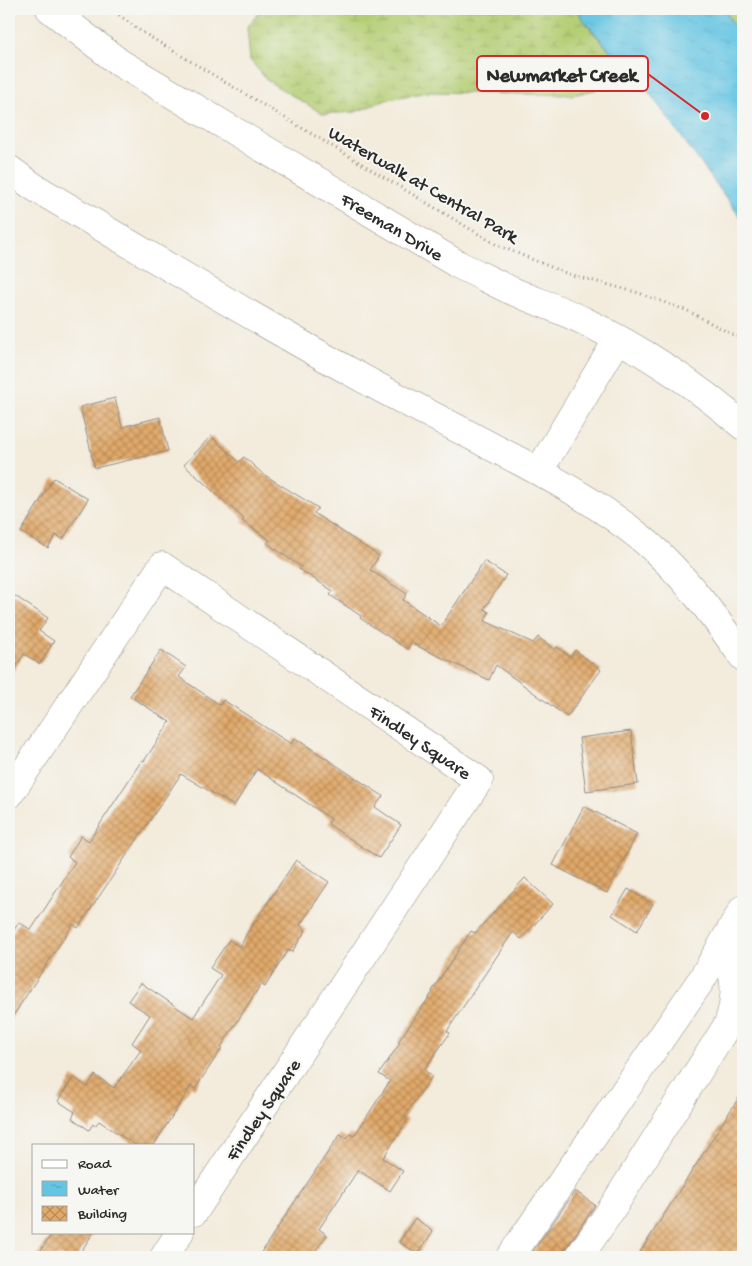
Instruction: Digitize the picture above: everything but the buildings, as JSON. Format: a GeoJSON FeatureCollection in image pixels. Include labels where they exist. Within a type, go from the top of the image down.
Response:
{"type":"FeatureCollection","features":[{"type":"Feature","properties":{"kind":"street","name":"Freeman Drive"},"geometry":{"type":"LineString","coordinates":[[50,9],[120,63],[433,250],[485,278],[586,322],[618,339],[668,369],[717,403],[743,426]]}},
{"type":"Feature","properties":{"kind":"street"},"geometry":{"type":"LineString","coordinates":[[9,169],[34,187],[286,336],[372,384],[539,471],[613,516],[648,544],[681,577],[712,613],[743,657]]}},
{"type":"Feature","properties":{"kind":"street"},"geometry":{"type":"LineString","coordinates":[[539,471],[618,339]]}},
{"type":"Feature","properties":{"kind":"street","name":"Findley Square"},"geometry":{"type":"LineString","coordinates":[[9,794],[17,762],[162,566],[480,780],[195,1210]]}},
{"type":"Feature","properties":{"kind":"street"},"geometry":{"type":"LineString","coordinates":[[510,1257],[702,979],[743,909]]}},
{"type":"Feature","properties":{"kind":"street"},"geometry":{"type":"LineString","coordinates":[[579,1257],[609,1213],[728,1024],[734,1007],[736,990],[733,970],[723,945]]}},
{"type":"Feature","properties":{"kind":"street"},"geometry":{"type":"LineString","coordinates":[[164,1257],[179,1234]]}},
{"type":"Feature","properties":{"kind":"path","name":"Waterwalk at Central Park"},"geometry":{"type":"LineString","coordinates":[[111,9],[139,30],[308,131],[334,149],[497,245],[568,274],[639,293],[688,311],[743,340]]}},
{"type":"Feature","properties":{"kind":"green space"},"geometry":{"type":"Polygon","coordinates":[[[262,9],[577,9],[590,28],[614,55],[640,79],[573,95],[428,92],[389,99],[355,112],[323,114],[268,81],[250,60],[247,27],[262,9]]]}},
{"type":"Feature","properties":{"kind":"green space"},"geometry":{"type":"Polygon","coordinates":[[[724,9],[743,9],[743,41],[724,9]]]}},
{"type":"Feature","properties":{"kind":"water"},"geometry":{"type":"Polygon","coordinates":[[[577,9],[724,9],[743,41],[743,221],[640,80],[611,52],[582,18],[577,9]]]}},
{"type":"Feature","properties":{"kind":"place","name":"Newmarket Creek"},"geometry":{"type":"Point","coordinates":[705,116]}}]}
